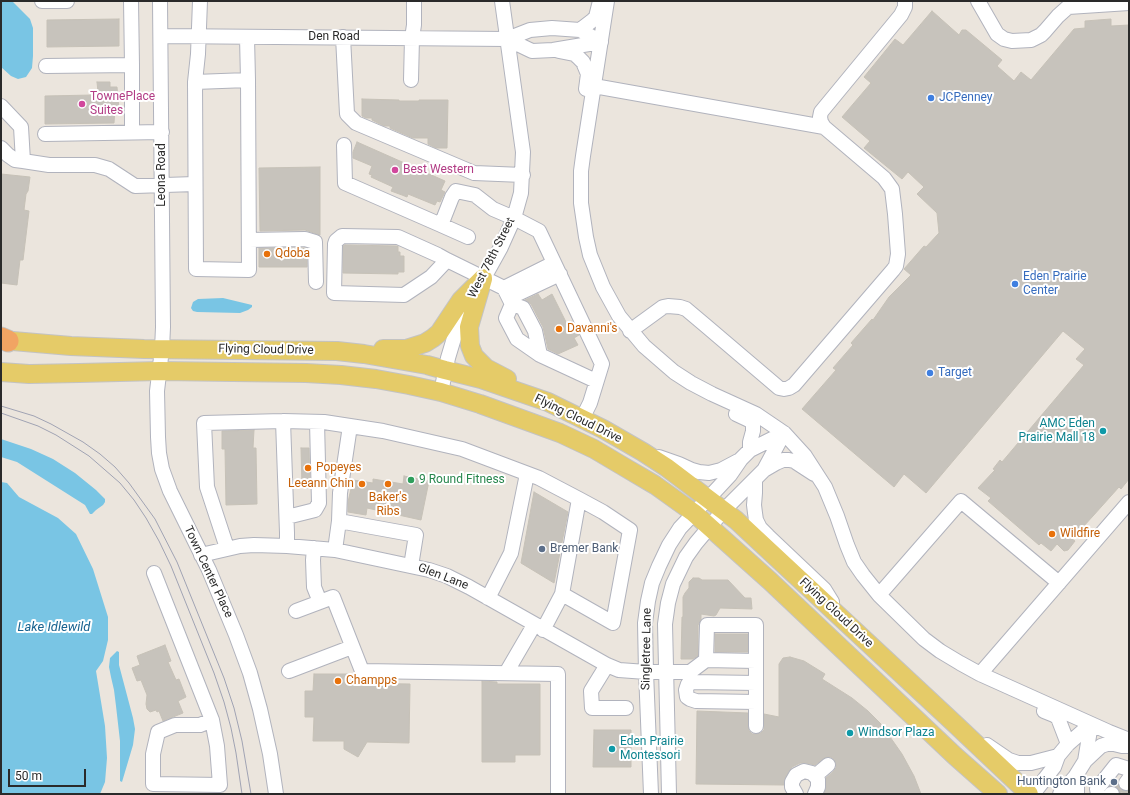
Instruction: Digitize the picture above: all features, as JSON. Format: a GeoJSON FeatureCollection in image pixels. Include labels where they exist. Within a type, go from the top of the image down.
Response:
{"type":"FeatureCollection","features":[{"type":"Feature","properties":{"kind":"main road"},"geometry":{"type":"LineString","coordinates":[[337,351],[406,349],[425,343],[439,333],[461,300],[483,278]]}},
{"type":"Feature","properties":{"kind":"main road"},"geometry":{"type":"LineString","coordinates":[[483,278],[469,327],[470,346],[474,356],[486,368],[502,378],[534,389],[548,402]]}},
{"type":"Feature","properties":{"kind":"main road","name":"Flying Cloud Drive"},"geometry":{"type":"LineString","coordinates":[[3,340],[71,346],[162,349],[337,351],[364,354],[427,365],[481,380],[548,402],[603,429],[643,452],[666,467],[736,520],[1029,794]]}},
{"type":"Feature","properties":{"kind":"main road","name":"Flying Cloud Drive"},"geometry":{"type":"LineString","coordinates":[[1,372],[29,374],[72,374],[160,371],[306,373],[341,375],[376,379],[440,392],[480,404],[560,432],[594,449],[655,485],[694,513],[770,581],[955,756],[998,794]]}},
{"type":"Feature","properties":{"kind":"street"},"geometry":{"type":"LineString","coordinates":[[42,1],[67,1]]}},
{"type":"Feature","properties":{"kind":"street"},"geometry":{"type":"LineString","coordinates":[[131,1],[132,132]]}},
{"type":"Feature","properties":{"kind":"street","name":"Leona Road"},"geometry":{"type":"LineString","coordinates":[[160,1],[162,132],[162,349]]}},
{"type":"Feature","properties":{"kind":"street"},"geometry":{"type":"LineString","coordinates":[[200,1],[195,82],[196,269],[249,270],[248,37]]}},
{"type":"Feature","properties":{"kind":"street"},"geometry":{"type":"LineString","coordinates":[[411,80],[414,1]]}},
{"type":"Feature","properties":{"kind":"street","name":"West 78th Street"},"geometry":{"type":"LineString","coordinates":[[440,392],[454,338],[461,319],[501,247],[514,218],[521,193],[523,152],[502,1]]}},
{"type":"Feature","properties":{"kind":"street"},"geometry":{"type":"LineString","coordinates":[[580,30],[596,17],[600,1]]}},
{"type":"Feature","properties":{"kind":"street"},"geometry":{"type":"LineString","coordinates":[[607,1],[585,141],[581,177],[581,203],[586,237],[594,266],[611,303],[630,331],[644,346],[674,372],[712,394],[756,414],[784,433],[805,456],[825,487],[854,562],[879,595],[924,639],[940,652],[985,676],[1129,740]]}},
{"type":"Feature","properties":{"kind":"street"},"geometry":{"type":"LineString","coordinates":[[630,331],[663,307],[680,307],[686,309],[779,388],[786,389],[794,385],[893,270],[896,266],[898,254],[893,192],[884,178],[824,127],[820,117],[821,112],[901,15],[905,7],[905,1]]}},
{"type":"Feature","properties":{"kind":"street"},"geometry":{"type":"LineString","coordinates":[[978,1],[997,34],[1004,39],[1012,41],[1031,40],[1041,35],[1068,7],[1129,3]]}},
{"type":"Feature","properties":{"kind":"street"},"geometry":{"type":"LineString","coordinates":[[507,39],[530,30],[552,28],[580,30],[601,42]]}},
{"type":"Feature","properties":{"kind":"street","name":"Den Road"},"geometry":{"type":"LineString","coordinates":[[161,36],[507,39]]}},
{"type":"Feature","properties":{"kind":"street"},"geometry":{"type":"LineString","coordinates":[[343,37],[347,114],[356,123],[474,173],[523,174]]}},
{"type":"Feature","properties":{"kind":"street"},"geometry":{"type":"LineString","coordinates":[[507,39],[532,51],[553,50],[601,42]]}},
{"type":"Feature","properties":{"kind":"street"},"geometry":{"type":"LineString","coordinates":[[553,50],[574,54],[583,62],[588,74],[586,86],[590,110]]}},
{"type":"Feature","properties":{"kind":"street"},"geometry":{"type":"LineString","coordinates":[[46,66],[132,65]]}},
{"type":"Feature","properties":{"kind":"street"},"geometry":{"type":"LineString","coordinates":[[195,82],[248,80]]}},
{"type":"Feature","properties":{"kind":"street"},"geometry":{"type":"LineString","coordinates":[[594,86],[824,127]]}},
{"type":"Feature","properties":{"kind":"street"},"geometry":{"type":"LineString","coordinates":[[1,106],[20,127],[23,162]]}},
{"type":"Feature","properties":{"kind":"street"},"geometry":{"type":"LineString","coordinates":[[45,134],[162,132]]}},
{"type":"Feature","properties":{"kind":"street"},"geometry":{"type":"LineString","coordinates":[[344,145],[345,183],[468,237]]}},
{"type":"Feature","properties":{"kind":"street"},"geometry":{"type":"LineString","coordinates":[[1,148],[15,160],[23,162],[49,165],[95,165],[109,169],[135,186],[195,184]]}},
{"type":"Feature","properties":{"kind":"street"},"geometry":{"type":"LineString","coordinates":[[441,225],[452,197],[456,191],[475,195],[493,209],[539,231],[602,364],[590,403],[582,419]]}},
{"type":"Feature","properties":{"kind":"street"},"geometry":{"type":"LineString","coordinates":[[447,260],[430,277],[404,295],[334,292],[336,241],[342,236],[398,237],[438,255],[483,278],[523,308],[535,331],[540,355]]}},
{"type":"Feature","properties":{"kind":"street"},"geometry":{"type":"LineString","coordinates":[[249,240],[305,240],[316,242],[316,282]]}},
{"type":"Feature","properties":{"kind":"street"},"geometry":{"type":"LineString","coordinates":[[508,296],[558,271]]}},
{"type":"Feature","properties":{"kind":"street"},"geometry":{"type":"LineString","coordinates":[[508,296],[506,318],[517,339],[540,355],[596,381]]}},
{"type":"Feature","properties":{"kind":"street"},"geometry":{"type":"LineString","coordinates":[[511,327],[529,318]]}},
{"type":"Feature","properties":{"kind":"street","name":"Town Center Place"},"geometry":{"type":"LineString","coordinates":[[162,349],[157,391],[158,437],[162,469],[170,492],[228,614],[250,673],[267,739],[276,794]]}},
{"type":"Feature","properties":{"kind":"street"},"geometry":{"type":"LineString","coordinates":[[712,394],[721,407],[751,421],[753,431],[745,455]]}},
{"type":"Feature","properties":{"kind":"street"},"geometry":{"type":"LineString","coordinates":[[283,421],[287,546]]}},
{"type":"Feature","properties":{"kind":"street"},"geometry":{"type":"LineString","coordinates":[[226,548],[207,487],[204,423],[283,421],[324,422],[383,431],[462,449],[539,478],[602,512],[630,530],[613,623],[562,594]]}},
{"type":"Feature","properties":{"kind":"street"},"geometry":{"type":"LineString","coordinates":[[287,517],[315,510],[319,503],[317,422]]}},
{"type":"Feature","properties":{"kind":"street"},"geometry":{"type":"LineString","coordinates":[[335,550],[339,521],[340,493],[350,426]]}},
{"type":"Feature","properties":{"kind":"street"},"geometry":{"type":"LineString","coordinates":[[643,452],[699,472],[714,472],[721,470],[784,433]]}},
{"type":"Feature","properties":{"kind":"street"},"geometry":{"type":"LineString","coordinates":[[784,433],[760,474],[754,509],[756,520],[760,528],[773,542],[824,589],[843,620]]}},
{"type":"Feature","properties":{"kind":"street","name":"Singletree Lane"},"geometry":{"type":"LineString","coordinates":[[651,794],[645,623],[652,583],[669,545],[680,528],[730,475],[745,455]]}},
{"type":"Feature","properties":{"kind":"street"},"geometry":{"type":"LineString","coordinates":[[760,474],[783,460],[789,460],[794,461],[818,476]]}},
{"type":"Feature","properties":{"kind":"street"},"geometry":{"type":"LineString","coordinates":[[488,598],[511,553],[527,474]]}},
{"type":"Feature","properties":{"kind":"street","name":"Singletree Lane"},"geometry":{"type":"LineString","coordinates":[[669,794],[665,624],[673,584],[686,557],[723,511],[760,474]]}},
{"type":"Feature","properties":{"kind":"street"},"geometry":{"type":"LineString","coordinates":[[506,673],[562,594],[579,499]]}},
{"type":"Feature","properties":{"kind":"street"},"geometry":{"type":"LineString","coordinates":[[879,595],[960,501],[1058,583]]}},
{"type":"Feature","properties":{"kind":"street"},"geometry":{"type":"LineString","coordinates":[[985,676],[1058,583],[1129,502]]}},
{"type":"Feature","properties":{"kind":"street"},"geometry":{"type":"LineString","coordinates":[[339,521],[416,535],[410,566]]}},
{"type":"Feature","properties":{"kind":"street","name":"Glen Lane"},"geometry":{"type":"LineString","coordinates":[[201,555],[226,548],[254,545],[287,546],[335,550],[429,570],[469,586],[539,627],[607,665],[619,670],[666,672],[691,677],[756,683]]}},
{"type":"Feature","properties":{"kind":"street"},"geometry":{"type":"LineString","coordinates":[[314,548],[314,587],[320,602]]}},
{"type":"Feature","properties":{"kind":"street"},"geometry":{"type":"LineString","coordinates":[[154,574],[212,720],[217,746],[222,790],[153,784],[153,754],[158,732],[175,725],[200,725],[212,720]]}},
{"type":"Feature","properties":{"kind":"street"},"geometry":{"type":"LineString","coordinates":[[296,611],[333,597],[362,671],[558,674],[558,794]]}},
{"type":"Feature","properties":{"kind":"street"},"geometry":{"type":"LineString","coordinates":[[756,702],[692,700],[687,696],[686,690],[691,677],[706,660],[707,625],[756,626],[756,661],[756,683],[756,702],[756,726]]}},
{"type":"Feature","properties":{"kind":"street"},"geometry":{"type":"LineString","coordinates":[[289,671],[352,647]]}},
{"type":"Feature","properties":{"kind":"street"},"geometry":{"type":"LineString","coordinates":[[706,660],[756,661]]}},
{"type":"Feature","properties":{"kind":"street"},"geometry":{"type":"LineString","coordinates":[[607,665],[591,691],[592,708],[626,708]]}},
{"type":"Feature","properties":{"kind":"street"},"geometry":{"type":"LineString","coordinates":[[985,676],[1014,698],[1058,718],[1068,744]]}},
{"type":"Feature","properties":{"kind":"street"},"geometry":{"type":"LineString","coordinates":[[955,724],[999,754],[1018,763],[1031,763],[1058,756]]}},
{"type":"Feature","properties":{"kind":"street"},"geometry":{"type":"LineString","coordinates":[[1033,794],[1054,767],[1058,756],[1068,744],[1091,724]]}},
{"type":"Feature","properties":{"kind":"street"},"geometry":{"type":"LineString","coordinates":[[1085,761],[1091,724]]}},
{"type":"Feature","properties":{"kind":"street"},"geometry":{"type":"LineString","coordinates":[[1060,794],[1075,777],[1085,761],[1101,746],[1114,744],[1129,746]]}},
{"type":"Feature","properties":{"kind":"street"},"geometry":{"type":"LineString","coordinates":[[815,776],[828,765]]}},
{"type":"Feature","properties":{"kind":"street"},"geometry":{"type":"LineString","coordinates":[[1105,792],[1097,789],[1116,765],[1124,774]]}},
{"type":"Feature","properties":{"kind":"street"},"geometry":{"type":"LineString","coordinates":[[796,794],[792,787],[792,782],[796,775],[800,772],[808,771],[815,776],[818,783],[817,791],[814,794]]}},
{"type":"Feature","properties":{"kind":"street"},"geometry":{"type":"LineString","coordinates":[[1075,777],[1077,794]]}},
{"type":"Feature","properties":{"kind":"water"},"geometry":{"type":"Polygon","coordinates":[[[1,1],[12,1],[30,19],[33,28],[32,68],[26,77],[18,79],[11,76],[1,67],[1,1]]]}},
{"type":"Feature","properties":{"kind":"water"},"geometry":{"type":"Polygon","coordinates":[[[223,298],[252,305],[252,307],[240,313],[197,312],[193,311],[191,308],[193,302],[198,299],[223,298]]]}},
{"type":"Feature","properties":{"kind":"water"},"geometry":{"type":"Polygon","coordinates":[[[1,439],[31,449],[53,459],[75,473],[96,490],[105,499],[105,502],[92,514],[90,514],[85,505],[17,462],[1,457],[1,439]]]}},
{"type":"Feature","properties":{"kind":"water","name":"Lake Idlewild"},"geometry":{"type":"Polygon","coordinates":[[[1,482],[7,483],[19,497],[58,518],[76,534],[93,569],[108,617],[108,640],[103,661],[96,671],[105,726],[107,758],[105,782],[100,794],[1,794],[1,482]]]}},
{"type":"Feature","properties":{"kind":"water"},"geometry":{"type":"Polygon","coordinates":[[[117,651],[119,652],[119,665],[135,729],[133,745],[122,782],[120,781],[120,741],[114,690],[109,667],[110,658],[117,651]]]}},
{"type":"Feature","properties":{"kind":"building","name":"Eden Prairie Center"},"geometry":{"type":"Polygon","coordinates":[[[932,11],[959,35],[962,30],[966,30],[1002,60],[997,66],[1014,81],[1021,72],[1031,80],[1074,29],[1085,28],[1085,21],[1111,19],[1111,26],[1129,25],[1129,479],[1121,489],[1119,487],[1072,539],[1075,541],[1068,550],[1064,551],[1057,544],[1051,551],[1041,543],[1039,545],[988,501],[991,498],[978,488],[995,470],[993,469],[1000,460],[1002,462],[1084,365],[1076,359],[1085,349],[1063,331],[926,493],[904,474],[894,487],[802,409],[836,370],[833,368],[853,345],[851,343],[872,319],[873,320],[889,297],[911,275],[904,269],[924,246],[926,247],[939,233],[937,213],[917,194],[924,187],[908,172],[902,179],[864,148],[870,141],[842,117],[871,83],[864,77],[895,39],[903,45],[932,11]]]}},
{"type":"Feature","properties":{"kind":"building"},"geometry":{"type":"Polygon","coordinates":[[[119,19],[119,46],[47,47],[47,20],[119,19]]]}},
{"type":"Feature","properties":{"kind":"building","name":"TownePlace Suites"},"geometry":{"type":"Polygon","coordinates":[[[97,82],[110,82],[110,87],[117,87],[119,109],[115,109],[114,123],[45,124],[45,96],[93,95],[93,92],[98,92],[97,82]]]}},
{"type":"Feature","properties":{"kind":"building"},"geometry":{"type":"Polygon","coordinates":[[[362,99],[399,101],[448,100],[447,148],[436,148],[428,144],[428,138],[413,138],[390,128],[390,126],[384,126],[372,120],[372,118],[362,116],[362,99]]]}},
{"type":"Feature","properties":{"kind":"building","name":"Best Western"},"geometry":{"type":"Polygon","coordinates":[[[357,142],[445,181],[441,190],[445,192],[440,202],[437,201],[435,205],[408,194],[407,197],[391,191],[393,187],[371,177],[372,175],[369,174],[372,166],[353,158],[353,152],[357,142]]]}},
{"type":"Feature","properties":{"kind":"building"},"geometry":{"type":"Polygon","coordinates":[[[320,167],[320,235],[305,230],[260,231],[259,168],[320,167]]]}},
{"type":"Feature","properties":{"kind":"building"},"geometry":{"type":"Polygon","coordinates":[[[1,174],[30,177],[24,210],[29,211],[23,260],[20,260],[17,285],[1,283],[1,174]]]}},
{"type":"Feature","properties":{"kind":"building"},"geometry":{"type":"Polygon","coordinates":[[[343,246],[398,246],[400,256],[404,256],[404,272],[398,272],[398,274],[343,273],[343,246]]]}},
{"type":"Feature","properties":{"kind":"building"},"geometry":{"type":"Polygon","coordinates":[[[259,248],[307,248],[307,267],[259,267],[259,248]]]}},
{"type":"Feature","properties":{"kind":"building","name":"Davanni's"},"geometry":{"type":"Polygon","coordinates":[[[538,294],[542,300],[552,294],[567,324],[572,321],[579,335],[574,338],[578,345],[558,354],[548,349],[543,327],[531,304],[525,300],[538,294]]]}},
{"type":"Feature","properties":{"kind":"building"},"geometry":{"type":"Polygon","coordinates":[[[254,430],[253,448],[256,448],[257,504],[226,505],[225,449],[222,449],[222,431],[254,430]]]}},
{"type":"Feature","properties":{"kind":"building","name":"Popeyes"},"geometry":{"type":"Polygon","coordinates":[[[301,448],[309,448],[310,488],[302,488],[301,448]]]}},
{"type":"Feature","properties":{"kind":"building"},"geometry":{"type":"Polygon","coordinates":[[[404,476],[429,481],[421,520],[367,508],[366,515],[348,512],[348,502],[353,480],[373,483],[373,479],[403,484],[404,476]]]}},
{"type":"Feature","properties":{"kind":"building","name":"Bremer Bank"},"geometry":{"type":"Polygon","coordinates":[[[534,492],[568,512],[554,583],[521,563],[534,492]]]}},
{"type":"Feature","properties":{"kind":"building"},"geometry":{"type":"Polygon","coordinates":[[[693,578],[699,578],[702,580],[728,580],[745,598],[751,598],[752,609],[720,608],[714,616],[701,614],[701,620],[698,625],[698,656],[693,659],[681,659],[683,597],[689,588],[689,582],[693,578]]]}},
{"type":"Feature","properties":{"kind":"building"},"geometry":{"type":"Polygon","coordinates":[[[715,634],[748,634],[748,652],[715,652],[715,634]]]}},
{"type":"Feature","properties":{"kind":"building"},"geometry":{"type":"Polygon","coordinates":[[[165,645],[171,661],[168,662],[176,680],[179,679],[186,697],[178,701],[183,713],[163,721],[159,711],[157,712],[156,710],[150,712],[147,709],[147,695],[141,680],[137,681],[132,668],[140,665],[137,656],[165,645]]]}},
{"type":"Feature","properties":{"kind":"building"},"geometry":{"type":"Polygon","coordinates":[[[790,657],[804,661],[825,674],[822,679],[852,698],[881,724],[902,754],[914,776],[921,794],[824,794],[826,778],[836,768],[834,759],[831,757],[823,759],[815,765],[800,763],[792,767],[785,778],[784,785],[696,784],[697,711],[748,713],[749,731],[752,734],[761,733],[764,730],[764,714],[779,717],[779,664],[783,658],[790,657]]]}},
{"type":"Feature","properties":{"kind":"building"},"geometry":{"type":"Polygon","coordinates":[[[314,674],[348,674],[348,683],[410,684],[409,743],[367,742],[358,757],[344,749],[344,741],[313,741],[314,717],[305,717],[305,691],[313,691],[314,674]]]}},
{"type":"Feature","properties":{"kind":"building"},"geometry":{"type":"Polygon","coordinates":[[[482,681],[497,682],[497,684],[540,684],[540,755],[515,755],[515,762],[482,762],[482,681]]]}},
{"type":"Feature","properties":{"kind":"building","name":"Eden Prairie Montessori"},"geometry":{"type":"Polygon","coordinates":[[[594,730],[631,730],[631,767],[593,767],[594,730]]]}},
{"type":"Feature","properties":{"kind":"tunnel"},"geometry":{"type":"LineString","coordinates":[[1112,794],[1122,780]]}},
{"type":"Feature","properties":{"kind":"tunnel"},"geometry":{"type":"LineString","coordinates":[[1124,794],[1129,787]]}},
{"type":"Feature","properties":{"kind":"tram line"},"geometry":{"type":"LineString","coordinates":[[1,406],[34,416],[51,424],[83,442],[100,454],[115,467],[129,483],[155,519],[177,562],[224,678],[234,708],[242,741],[251,794]]}},
{"type":"Feature","properties":{"kind":"tram line"},"geometry":{"type":"LineString","coordinates":[[1,413],[38,426],[56,435],[89,456],[120,483],[146,518],[171,566],[214,673],[231,728],[242,794]]}},
{"type":"Feature","properties":{"kind":"place","name":"JCPenney"},"geometry":{"type":"Point","coordinates":[931,98]}},
{"type":"Feature","properties":{"kind":"place","name":"TownePlace Suites"},"geometry":{"type":"Point","coordinates":[82,104]}},
{"type":"Feature","properties":{"kind":"place","name":"Best Western"},"geometry":{"type":"Point","coordinates":[395,170]}},
{"type":"Feature","properties":{"kind":"place","name":"Qdoba"},"geometry":{"type":"Point","coordinates":[267,254]}},
{"type":"Feature","properties":{"kind":"place","name":"Eden Prairie Center"},"geometry":{"type":"Point","coordinates":[1015,284]}},
{"type":"Feature","properties":{"kind":"place","name":"Davanni's"},"geometry":{"type":"Point","coordinates":[559,329]}},
{"type":"Feature","properties":{"kind":"place","name":"Target"},"geometry":{"type":"Point","coordinates":[930,373]}},
{"type":"Feature","properties":{"kind":"place","name":"AMC Eden Prairie Mall 18"},"geometry":{"type":"Point","coordinates":[1103,431]}},
{"type":"Feature","properties":{"kind":"place","name":"Popeyes"},"geometry":{"type":"Point","coordinates":[308,468]}},
{"type":"Feature","properties":{"kind":"place","name":"9 Round Fitness"},"geometry":{"type":"Point","coordinates":[411,480]}},
{"type":"Feature","properties":{"kind":"place","name":"Leeann Chin"},"geometry":{"type":"Point","coordinates":[362,484]}},
{"type":"Feature","properties":{"kind":"place","name":"Baker's Ribs"},"geometry":{"type":"Point","coordinates":[388,484]}},
{"type":"Feature","properties":{"kind":"place","name":"Wildfire"},"geometry":{"type":"Point","coordinates":[1052,534]}},
{"type":"Feature","properties":{"kind":"place","name":"Bremer Bank"},"geometry":{"type":"Point","coordinates":[542,549]}},
{"type":"Feature","properties":{"kind":"place","name":"Champps"},"geometry":{"type":"Point","coordinates":[338,681]}},
{"type":"Feature","properties":{"kind":"place","name":"Windsor Plaza"},"geometry":{"type":"Point","coordinates":[850,733]}},
{"type":"Feature","properties":{"kind":"place","name":"Eden Prairie Montessori"},"geometry":{"type":"Point","coordinates":[612,749]}},
{"type":"Feature","properties":{"kind":"place","name":"Huntington Bank"},"geometry":{"type":"Point","coordinates":[1114,782]}}]}
